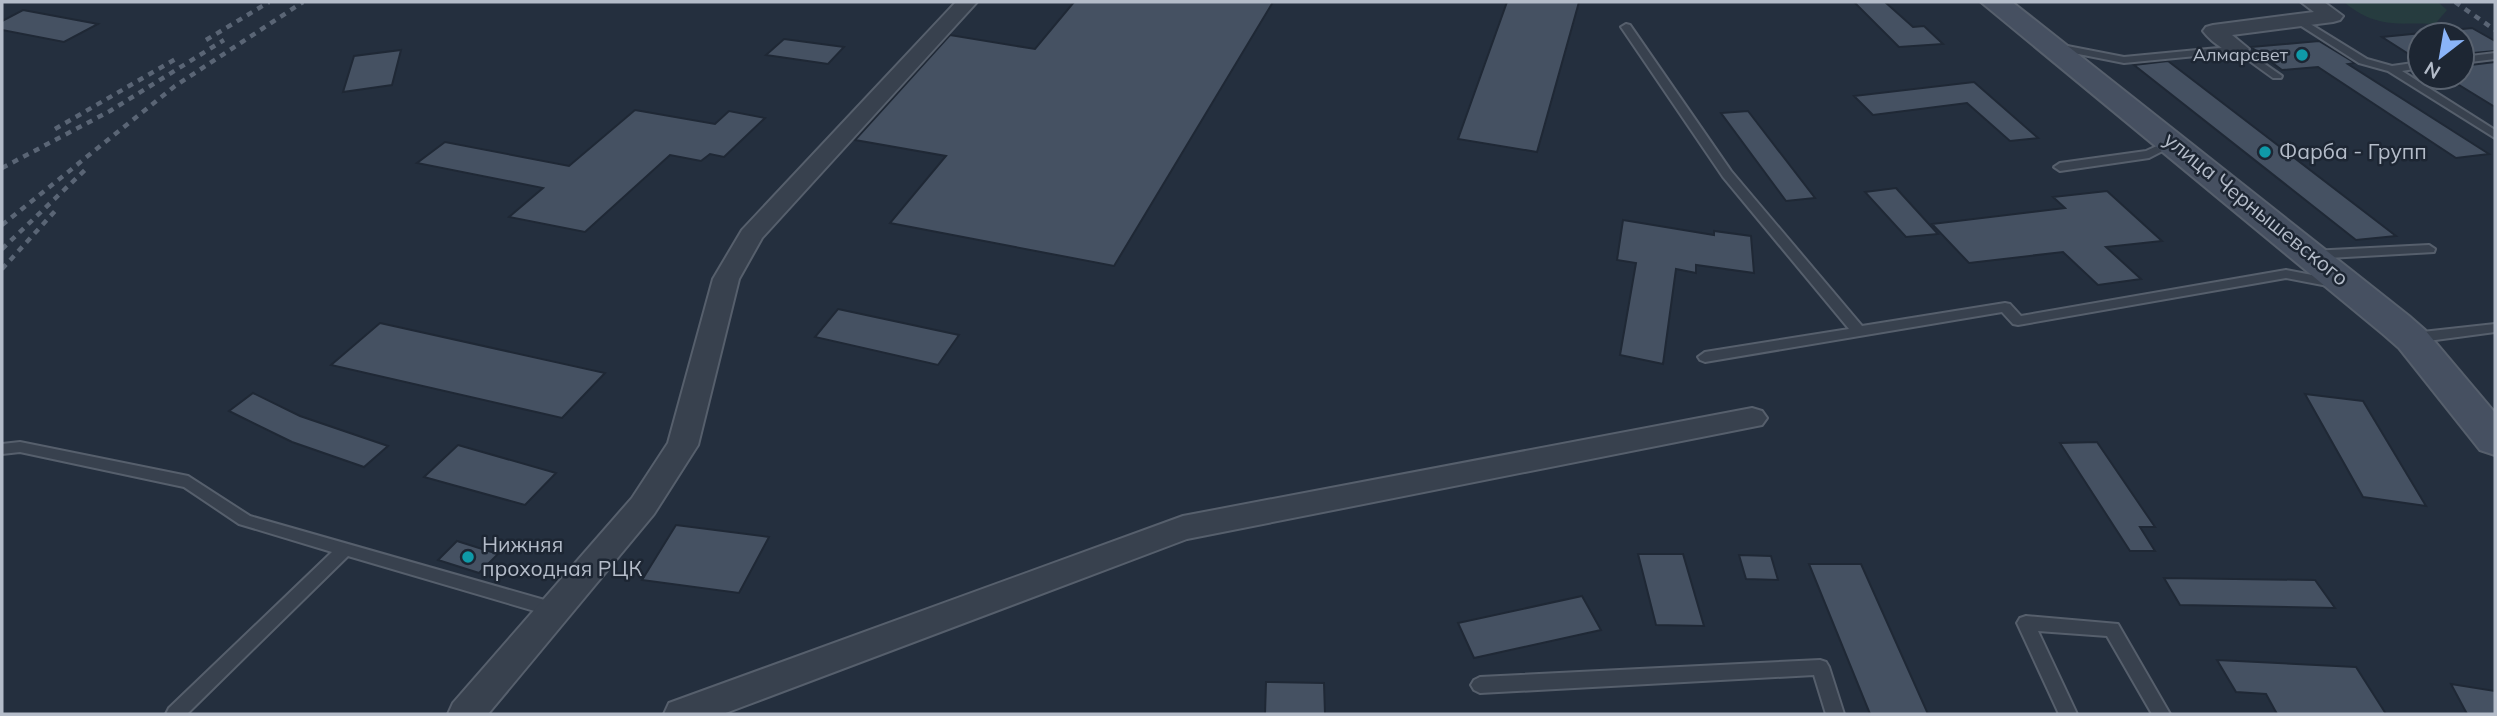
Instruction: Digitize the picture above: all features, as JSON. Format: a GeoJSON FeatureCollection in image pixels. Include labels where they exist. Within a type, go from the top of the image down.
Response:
{"type":"FeatureCollection","features":[{"type":"Feature","properties":{"kind":"main road","name":"улица Чернышевского"},"geometry":{"type":"LineString","coordinates":[[1995,2],[2352,286],[2412,339],[2495,440]]}},
{"type":"Feature","properties":{"kind":"street"},"geometry":{"type":"LineString","coordinates":[[466,714],[643,506],[683,445],[726,279],[751,235],[967,2]]}},
{"type":"Feature","properties":{"kind":"street"},"geometry":{"type":"LineString","coordinates":[[2239,49],[2213,31],[2333,16],[2311,2]]}},
{"type":"Feature","properties":{"kind":"street"},"geometry":{"type":"LineString","coordinates":[[682,714],[1183,528],[1752,418]]}},
{"type":"Feature","properties":{"kind":"lane"},"geometry":{"type":"LineString","coordinates":[[2299,20],[2363,61],[2392,69],[2495,135]]}},
{"type":"Feature","properties":{"kind":"lane"},"geometry":{"type":"LineString","coordinates":[[1626,27],[1727,173],[1859,332]]}},
{"type":"Feature","properties":{"kind":"lane"},"geometry":{"type":"LineString","coordinates":[[2051,46],[2124,60],[2239,49],[2277,76]]}},
{"type":"Feature","properties":{"kind":"lane"},"geometry":{"type":"LineString","coordinates":[[2476,58],[2495,56]]}},
{"type":"Feature","properties":{"kind":"lane"},"geometry":{"type":"LineString","coordinates":[[2392,69],[2406,67]]}},
{"type":"Feature","properties":{"kind":"lane"},"geometry":{"type":"LineString","coordinates":[[2060,167],[2149,154],[2172,142]]}},
{"type":"Feature","properties":{"kind":"lane"},"geometry":{"type":"LineString","coordinates":[[2311,255],[2429,249]]}},
{"type":"Feature","properties":{"kind":"lane"},"geometry":{"type":"LineString","coordinates":[[1705,356],[2004,307],[2018,321],[2286,274],[2352,286]]}},
{"type":"Feature","properties":{"kind":"lane"},"geometry":{"type":"LineString","coordinates":[[2412,339],[2495,328]]}},
{"type":"Feature","properties":{"kind":"lane"},"geometry":{"type":"LineString","coordinates":[[2,449],[20,447],[188,482],[245,520],[556,610]]}},
{"type":"Feature","properties":{"kind":"lane"},"geometry":{"type":"LineString","coordinates":[[175,714],[344,550]]}},
{"type":"Feature","properties":{"kind":"lane"},"geometry":{"type":"LineString","coordinates":[[2068,714],[2026,623],[2112,629],[2161,714]]}},
{"type":"Feature","properties":{"kind":"lane"},"geometry":{"type":"LineString","coordinates":[[1480,685],[1820,667],[1835,714]]}},
{"type":"Feature","properties":{"kind":"green space"},"geometry":{"type":"Polygon","coordinates":[[[2344,2],[2438,2],[2447,10],[2438,21],[2406,21],[2406,23],[2376,20],[2344,2]]]}},
{"type":"Feature","properties":{"kind":"building"},"geometry":{"type":"Polygon","coordinates":[[[1074,2],[1273,2],[1114,266],[890,223],[946,156],[855,140],[950,35],[1035,49],[1074,2]]]}},
{"type":"Feature","properties":{"kind":"building"},"geometry":{"type":"Polygon","coordinates":[[[1507,2],[1579,2],[1537,152],[1458,139],[1507,2]]]}},
{"type":"Feature","properties":{"kind":"building"},"geometry":{"type":"Polygon","coordinates":[[[1854,2],[1885,2],[1913,27],[1924,26],[1943,44],[1899,47],[1854,2]]]}},
{"type":"Feature","properties":{"kind":"building"},"geometry":{"type":"Polygon","coordinates":[[[23,10],[98,24],[64,42],[2,30],[2,21],[23,10]]]}},
{"type":"Feature","properties":{"kind":"building"},"geometry":{"type":"Polygon","coordinates":[[[2476,30],[2495,41],[2495,51],[2476,53],[2476,30]]]}},
{"type":"Feature","properties":{"kind":"building"},"geometry":{"type":"Polygon","coordinates":[[[2406,35],[2406,52],[2382,37],[2406,35]]]}},
{"type":"Feature","properties":{"kind":"building"},"geometry":{"type":"Polygon","coordinates":[[[784,39],[844,47],[828,64],[766,55],[784,39]]]}},
{"type":"Feature","properties":{"kind":"building"},"geometry":{"type":"Polygon","coordinates":[[[2319,41],[2355,63],[2348,64],[2489,154],[2456,158],[2318,67],[2282,70],[2251,47],[2319,41]]]}},
{"type":"Feature","properties":{"kind":"building"},"geometry":{"type":"Polygon","coordinates":[[[401,50],[392,85],[343,92],[354,56],[401,50]]]}},
{"type":"Feature","properties":{"kind":"building","name":"Фарба - Групп"},"geometry":{"type":"Polygon","coordinates":[[[2168,61],[2396,236],[2356,240],[2134,65],[2168,61]]]}},
{"type":"Feature","properties":{"kind":"building"},"geometry":{"type":"Polygon","coordinates":[[[2495,62],[2495,107],[2469,91],[2476,91],[2476,64],[2495,62]]]}},
{"type":"Feature","properties":{"kind":"building"},"geometry":{"type":"Polygon","coordinates":[[[1974,82],[2038,138],[2010,141],[1967,103],[1873,115],[1854,96],[1974,82]]]}},
{"type":"Feature","properties":{"kind":"building"},"geometry":{"type":"Polygon","coordinates":[[[635,110],[715,124],[729,111],[765,118],[724,157],[710,154],[701,161],[670,155],[585,232],[509,217],[543,188],[417,163],[445,142],[569,166],[635,110]]]}},
{"type":"Feature","properties":{"kind":"building"},"geometry":{"type":"Polygon","coordinates":[[[1748,111],[1815,198],[1786,201],[1721,113],[1748,111]]]}},
{"type":"Feature","properties":{"kind":"building"},"geometry":{"type":"Polygon","coordinates":[[[1896,188],[1938,234],[1906,237],[1865,192],[1896,188]]]}},
{"type":"Feature","properties":{"kind":"building"},"geometry":{"type":"Polygon","coordinates":[[[2107,191],[2162,241],[2106,247],[2141,279],[2098,285],[2063,252],[1969,263],[1932,224],[2065,208],[2053,197],[2107,191]]]}},
{"type":"Feature","properties":{"kind":"building"},"geometry":{"type":"Polygon","coordinates":[[[1623,220],[1714,235],[1714,231],[1751,236],[1754,273],[1696,265],[1696,273],[1676,269],[1663,364],[1620,355],[1636,263],[1617,260],[1623,220]]]}},
{"type":"Feature","properties":{"kind":"building"},"geometry":{"type":"Polygon","coordinates":[[[838,309],[959,335],[938,365],[815,337],[838,309]]]}},
{"type":"Feature","properties":{"kind":"building"},"geometry":{"type":"Polygon","coordinates":[[[380,323],[605,373],[562,418],[331,365],[380,323]]]}},
{"type":"Feature","properties":{"kind":"building"},"geometry":{"type":"Polygon","coordinates":[[[253,393],[300,416],[388,446],[364,467],[292,442],[229,411],[253,393]]]}},
{"type":"Feature","properties":{"kind":"building"},"geometry":{"type":"Polygon","coordinates":[[[2305,394],[2363,401],[2426,506],[2363,497],[2305,394]]]}},
{"type":"Feature","properties":{"kind":"building"},"geometry":{"type":"Polygon","coordinates":[[[2097,442],[2155,527],[2140,527],[2155,551],[2130,551],[2060,443],[2097,442]]]}},
{"type":"Feature","properties":{"kind":"building"},"geometry":{"type":"Polygon","coordinates":[[[458,445],[556,473],[525,505],[424,477],[458,445]]]}},
{"type":"Feature","properties":{"kind":"building"},"geometry":{"type":"Polygon","coordinates":[[[676,525],[769,537],[739,593],[642,580],[676,525]]]}},
{"type":"Feature","properties":{"kind":"building","name":"Нижняя проходная РЦК"},"geometry":{"type":"Polygon","coordinates":[[[457,541],[498,554],[479,573],[438,560],[457,541]]]}},
{"type":"Feature","properties":{"kind":"building"},"geometry":{"type":"Polygon","coordinates":[[[1638,554],[1683,554],[1704,626],[1656,625],[1638,554]]]}},
{"type":"Feature","properties":{"kind":"building"},"geometry":{"type":"Polygon","coordinates":[[[1739,555],[1771,556],[1778,580],[1746,579],[1739,555]]]}},
{"type":"Feature","properties":{"kind":"building"},"geometry":{"type":"Polygon","coordinates":[[[1809,564],[1861,564],[1928,714],[1870,714],[1809,564]]]}},
{"type":"Feature","properties":{"kind":"building"},"geometry":{"type":"Polygon","coordinates":[[[2164,578],[2315,580],[2335,608],[2180,605],[2164,578]]]}},
{"type":"Feature","properties":{"kind":"building"},"geometry":{"type":"Polygon","coordinates":[[[1582,596],[1601,630],[1474,658],[1458,623],[1582,596]]]}},
{"type":"Feature","properties":{"kind":"building"},"geometry":{"type":"Polygon","coordinates":[[[2217,660],[2356,667],[2386,714],[2277,714],[2266,694],[2236,692],[2217,660]]]}},
{"type":"Feature","properties":{"kind":"building"},"geometry":{"type":"Polygon","coordinates":[[[1266,682],[1324,683],[1325,714],[1265,714],[1266,682]]]}},
{"type":"Feature","properties":{"kind":"building"},"geometry":{"type":"Polygon","coordinates":[[[2451,684],[2495,691],[2495,714],[2467,714],[2451,684]]]}},
{"type":"Feature","properties":{"kind":"railway"},"geometry":{"type":"LineString","coordinates":[[206,40],[269,2]]}},
{"type":"Feature","properties":{"kind":"railway"},"geometry":{"type":"LineString","coordinates":[[2,225],[175,86],[303,2]]}},
{"type":"Feature","properties":{"kind":"railway"},"geometry":{"type":"LineString","coordinates":[[2455,2],[2495,30]]}},
{"type":"Feature","properties":{"kind":"railway"},"geometry":{"type":"LineString","coordinates":[[2,168],[110,111],[224,40]]}},
{"type":"Feature","properties":{"kind":"railway"},"geometry":{"type":"LineString","coordinates":[[55,129],[179,57]]}},
{"type":"Feature","properties":{"kind":"railway"},"geometry":{"type":"LineString","coordinates":[[2,249],[85,170]]}},
{"type":"Feature","properties":{"kind":"railway"},"geometry":{"type":"LineString","coordinates":[[2,269],[56,210]]}},
{"type":"Feature","properties":{"kind":"place","name":"Алмарсвет"},"geometry":{"type":"Point","coordinates":[2302,55]}},
{"type":"Feature","properties":{"kind":"place","name":"Фарба - Групп"},"geometry":{"type":"Point","coordinates":[2265,152]}},
{"type":"Feature","properties":{"kind":"place","name":"Нижняя проходная РЦК"},"geometry":{"type":"Point","coordinates":[468,557]}}]}
